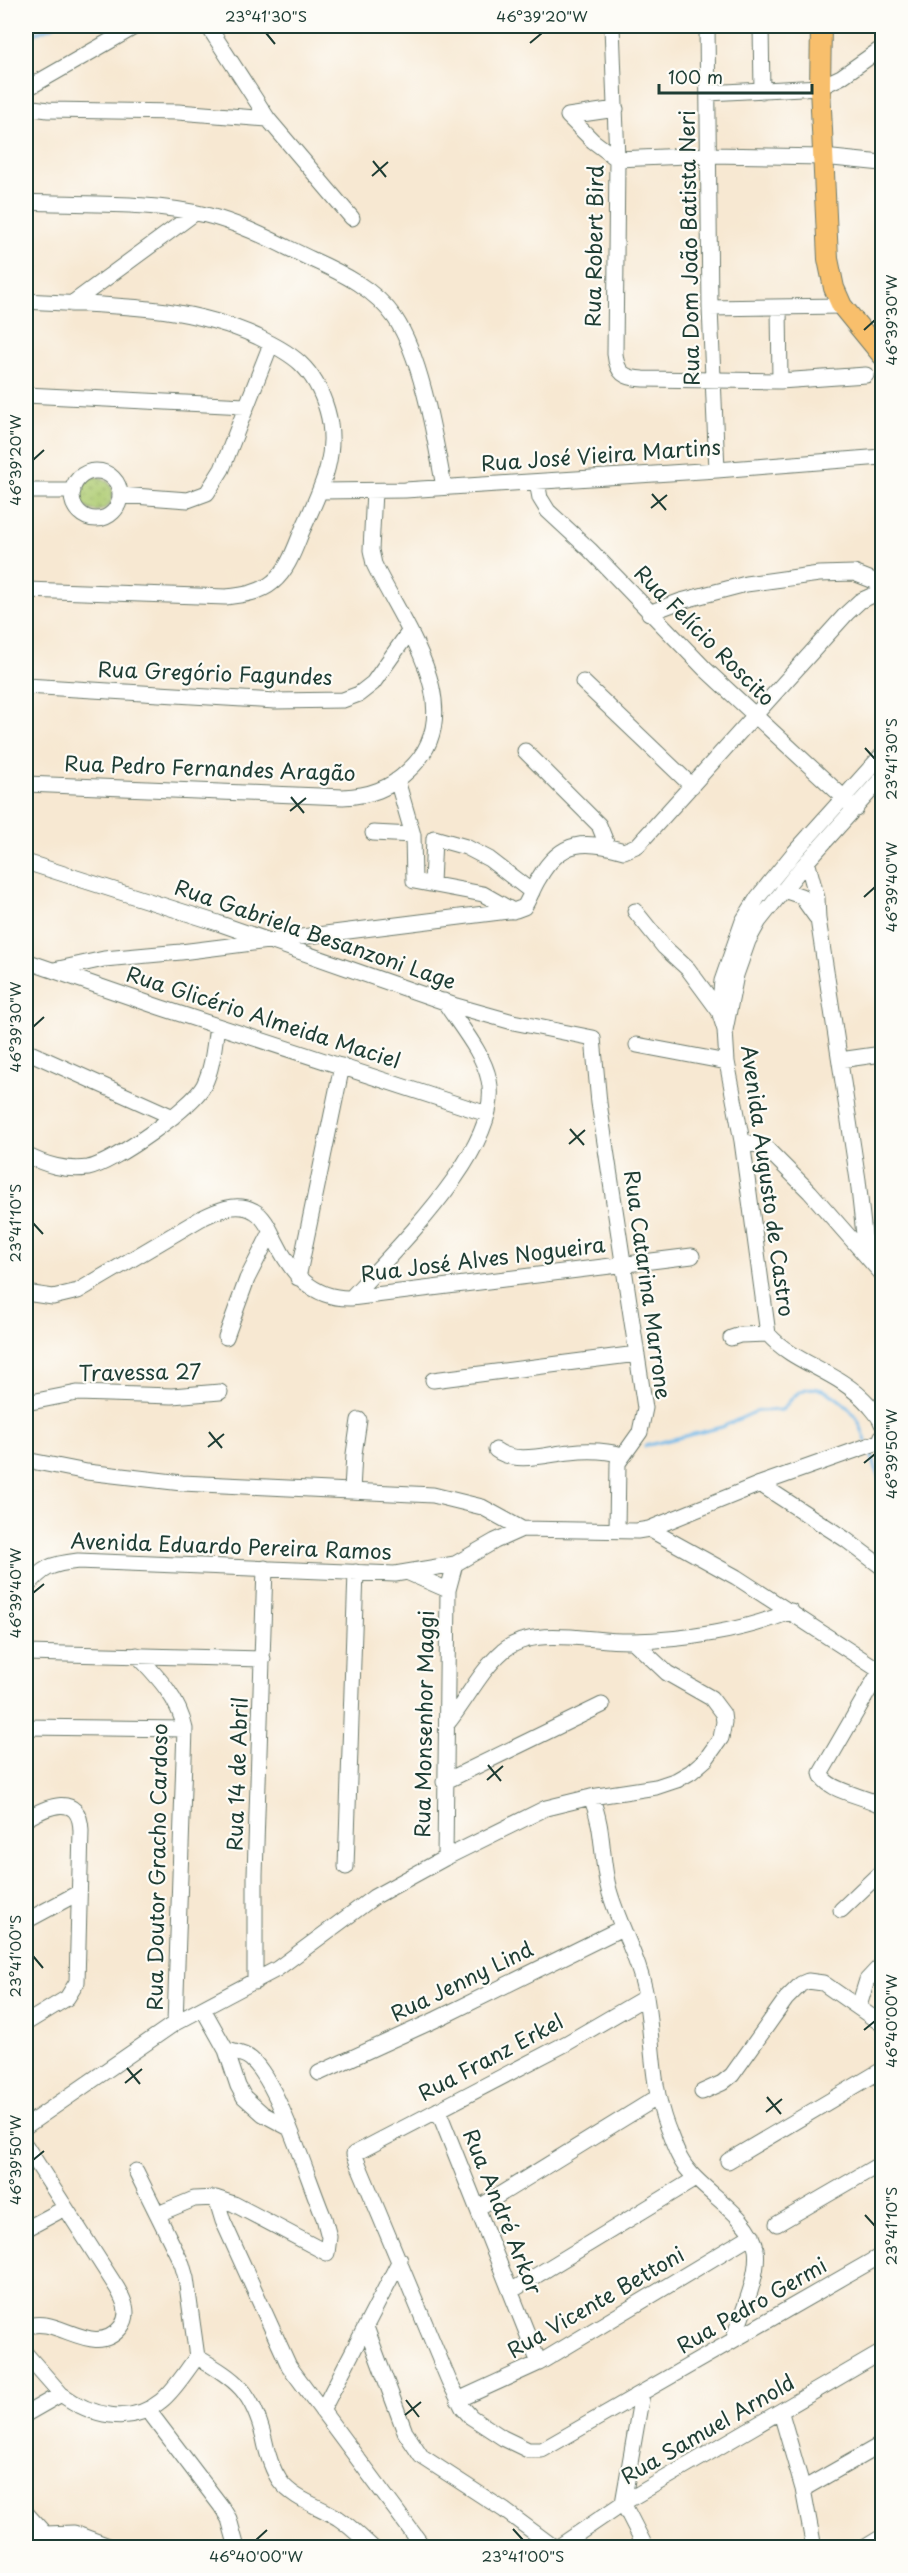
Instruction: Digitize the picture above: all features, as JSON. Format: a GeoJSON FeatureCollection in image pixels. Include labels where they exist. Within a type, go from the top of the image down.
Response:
{"type":"FeatureCollection","features":[{"type":"Feature","properties":{"kind":"main road"},"geometry":{"type":"LineString","coordinates":[[820,26],[820,87],[828,259],[834,288],[842,306],[882,355]]}},
{"type":"Feature","properties":{"kind":"street"},"geometry":{"type":"LineString","coordinates":[[26,89],[136,26]]}},
{"type":"Feature","properties":{"kind":"street"},"geometry":{"type":"LineString","coordinates":[[208,26],[268,119],[352,218]]}},
{"type":"Feature","properties":{"kind":"street","name":"Rua Robert Bird"},"geometry":{"type":"LineString","coordinates":[[612,26],[617,159],[616,367],[628,378],[780,381],[866,375]]}},
{"type":"Feature","properties":{"kind":"street","name":"Rua Dom João Batista Neri"},"geometry":{"type":"LineString","coordinates":[[707,26],[710,308],[717,470]]}},
{"type":"Feature","properties":{"kind":"street"},"geometry":{"type":"LineString","coordinates":[[761,26],[762,91]]}},
{"type":"Feature","properties":{"kind":"street"},"geometry":{"type":"LineString","coordinates":[[708,93],[820,87],[841,76],[882,48]]}},
{"type":"Feature","properties":{"kind":"street"},"geometry":{"type":"LineString","coordinates":[[26,107],[48,110],[178,112],[268,119]]}},
{"type":"Feature","properties":{"kind":"street"},"geometry":{"type":"LineString","coordinates":[[616,109],[568,116],[593,141],[617,159],[710,155],[824,157],[882,163]]}},
{"type":"Feature","properties":{"kind":"street"},"geometry":{"type":"LineString","coordinates":[[26,202],[172,209],[195,213],[246,228],[354,281],[386,305],[406,340],[419,375],[434,431],[444,487]]}},
{"type":"Feature","properties":{"kind":"street"},"geometry":{"type":"LineString","coordinates":[[71,304],[195,213]]}},
{"type":"Feature","properties":{"kind":"street"},"geometry":{"type":"LineString","coordinates":[[26,301],[169,310],[195,315],[247,333],[271,344],[299,362],[311,375],[324,397],[332,426],[329,469],[321,491],[286,566],[272,584],[245,595],[226,597],[26,590]]}},
{"type":"Feature","properties":{"kind":"street"},"geometry":{"type":"LineString","coordinates":[[710,308],[842,306]]}},
{"type":"Feature","properties":{"kind":"street"},"geometry":{"type":"LineString","coordinates":[[779,307],[780,381]]}},
{"type":"Feature","properties":{"kind":"street"},"geometry":{"type":"LineString","coordinates":[[120,495],[188,500],[207,493],[222,470],[271,344]]}},
{"type":"Feature","properties":{"kind":"street"},"geometry":{"type":"LineString","coordinates":[[26,395],[245,406]]}},
{"type":"Feature","properties":{"kind":"street","name":"Rua José Vieira Martins"},"geometry":{"type":"LineString","coordinates":[[321,491],[375,491],[537,482],[882,457]]}},
{"type":"Feature","properties":{"kind":"street"},"geometry":{"type":"LineString","coordinates":[[93,471],[103,472],[112,477],[118,485],[120,495],[113,512],[95,519],[85,516],[78,510],[73,501],[73,491],[76,482],[83,475],[93,471]]}},
{"type":"Feature","properties":{"kind":"street","name":"Rua Felício Roscito"},"geometry":{"type":"LineString","coordinates":[[537,482],[540,498],[548,511],[590,550],[649,613],[754,717],[856,809]]}},
{"type":"Feature","properties":{"kind":"street"},"geometry":{"type":"LineString","coordinates":[[26,491],[73,491]]}},
{"type":"Feature","properties":{"kind":"street","name":"Rua Pedro Fernandes Aragão"},"geometry":{"type":"LineString","coordinates":[[26,783],[343,797],[363,796],[377,792],[397,780],[416,764],[431,735],[435,717],[434,695],[428,670],[374,564],[371,550],[375,491]]}},
{"type":"Feature","properties":{"kind":"street"},"geometry":{"type":"LineString","coordinates":[[649,613],[681,601],[736,586],[819,574],[854,573],[882,584]]}},
{"type":"Feature","properties":{"kind":"street"},"geometry":{"type":"LineString","coordinates":[[54,970],[86,962],[518,909],[532,892],[540,876],[559,853],[568,847],[608,845],[624,851],[638,845],[847,613],[860,602],[882,591]]}},
{"type":"Feature","properties":{"kind":"street","name":"Rua Gregório Fagundes"},"geometry":{"type":"LineString","coordinates":[[26,686],[275,701],[343,700],[359,694],[373,683],[409,632]]}},
{"type":"Feature","properties":{"kind":"street"},"geometry":{"type":"LineString","coordinates":[[583,682],[692,786]]}},
{"type":"Feature","properties":{"kind":"street"},"geometry":{"type":"LineString","coordinates":[[525,751],[599,825],[608,845]]}},
{"type":"Feature","properties":{"kind":"street","name":"Avenida Augusto de Castro"},"geometry":{"type":"LineString","coordinates":[[882,755],[793,854],[758,897],[743,921],[726,963],[719,1011],[725,1030],[727,1062],[742,1141],[768,1334],[789,1353],[847,1384],[860,1394],[882,1424]]}},
{"type":"Feature","properties":{"kind":"street","name":"Avenida Augusto de Castro"},"geometry":{"type":"LineString","coordinates":[[725,1030],[736,975],[748,941],[759,921],[807,861],[882,778]]}},
{"type":"Feature","properties":{"kind":"street"},"geometry":{"type":"LineString","coordinates":[[397,780],[413,835],[414,881],[483,894],[518,909]]}},
{"type":"Feature","properties":{"kind":"street"},"geometry":{"type":"LineString","coordinates":[[373,833],[413,835]]}},
{"type":"Feature","properties":{"kind":"street"},"geometry":{"type":"LineString","coordinates":[[432,883],[434,838],[466,847],[489,858],[532,892]]}},
{"type":"Feature","properties":{"kind":"street"},"geometry":{"type":"LineString","coordinates":[[807,861],[817,898],[818,920],[840,1060],[866,1253]]}},
{"type":"Feature","properties":{"kind":"street","name":"Rua Gabriela Besanzoni Lage"},"geometry":{"type":"LineString","coordinates":[[26,862],[267,940],[444,1001],[513,1022],[593,1038]]}},
{"type":"Feature","properties":{"kind":"street"},"geometry":{"type":"LineString","coordinates":[[783,890],[801,896],[809,904],[818,920]]}},
{"type":"Feature","properties":{"kind":"street"},"geometry":{"type":"LineString","coordinates":[[635,911],[663,948],[688,969],[719,1011]]}},
{"type":"Feature","properties":{"kind":"street","name":"Rua Glicério Almeida Maciel"},"geometry":{"type":"LineString","coordinates":[[26,961],[487,1114]]}},
{"type":"Feature","properties":{"kind":"street"},"geometry":{"type":"LineString","coordinates":[[351,1298],[441,1198],[468,1157],[487,1114],[490,1082],[486,1068],[444,1001]]}},
{"type":"Feature","properties":{"kind":"street"},"geometry":{"type":"LineString","coordinates":[[26,1155],[60,1168],[92,1167],[120,1153],[173,1117],[197,1096],[204,1085],[211,1065],[217,1026]]}},
{"type":"Feature","properties":{"kind":"street","name":"Rua Catarina Marrone"},"geometry":{"type":"LineString","coordinates":[[593,1038],[599,1102],[645,1408],[644,1422],[634,1441],[618,1462],[616,1530]]}},
{"type":"Feature","properties":{"kind":"street"},"geometry":{"type":"LineString","coordinates":[[637,1045],[727,1062]]}},
{"type":"Feature","properties":{"kind":"street"},"geometry":{"type":"LineString","coordinates":[[26,1052],[173,1117]]}},
{"type":"Feature","properties":{"kind":"street"},"geometry":{"type":"LineString","coordinates":[[840,1060],[882,1054]]}},
{"type":"Feature","properties":{"kind":"street"},"geometry":{"type":"LineString","coordinates":[[298,1278],[342,1066]]}},
{"type":"Feature","properties":{"kind":"street"},"geometry":{"type":"LineString","coordinates":[[742,1141],[765,1147],[866,1253],[882,1274]]}},
{"type":"Feature","properties":{"kind":"street"},"geometry":{"type":"LineString","coordinates":[[26,1293],[53,1297],[78,1291],[192,1224],[219,1210],[234,1207],[254,1211],[271,1232],[298,1278]]}},
{"type":"Feature","properties":{"kind":"street"},"geometry":{"type":"LineString","coordinates":[[226,1337],[247,1279],[271,1232]]}},
{"type":"Feature","properties":{"kind":"street","name":"Rua José Alves Nogueira"},"geometry":{"type":"LineString","coordinates":[[298,1278],[320,1293],[336,1298],[351,1298],[692,1256]]}},
{"type":"Feature","properties":{"kind":"street"},"geometry":{"type":"LineString","coordinates":[[730,1338],[740,1335],[768,1334]]}},
{"type":"Feature","properties":{"kind":"street"},"geometry":{"type":"LineString","coordinates":[[433,1380],[637,1354]]}},
{"type":"Feature","properties":{"kind":"street","name":"Travessa 27"},"geometry":{"type":"LineString","coordinates":[[26,1403],[77,1393],[172,1396],[220,1392]]}},
{"type":"Feature","properties":{"kind":"street"},"geometry":{"type":"LineString","coordinates":[[352,1490],[359,1420]]}},
{"type":"Feature","properties":{"kind":"street"},"geometry":{"type":"LineString","coordinates":[[648,1529],[881,1439]]}},
{"type":"Feature","properties":{"kind":"street"},"geometry":{"type":"LineString","coordinates":[[496,1450],[502,1454],[521,1458],[595,1450],[622,1455]]}},
{"type":"Feature","properties":{"kind":"street"},"geometry":{"type":"LineString","coordinates":[[26,1460],[144,1480],[246,1487],[414,1493],[450,1498],[495,1512],[522,1529]]}},
{"type":"Feature","properties":{"kind":"street"},"geometry":{"type":"LineString","coordinates":[[760,1484],[845,1539],[882,1567]]}},
{"type":"Feature","properties":{"kind":"street","name":"Avenida Eduardo Pereira Ramos"},"geometry":{"type":"LineString","coordinates":[[26,1588],[42,1570],[55,1563],[78,1561],[409,1573],[455,1563],[522,1529],[648,1529]]}},
{"type":"Feature","properties":{"kind":"street"},"geometry":{"type":"LineString","coordinates":[[648,1529],[736,1577],[881,1671],[820,1773],[823,1780],[831,1786],[870,1799],[882,1806]]}},
{"type":"Feature","properties":{"kind":"street"},"geometry":{"type":"LineString","coordinates":[[448,1590],[455,1563]]}},
{"type":"Feature","properties":{"kind":"street","name":"Rua 14 de Abril"},"geometry":{"type":"LineString","coordinates":[[255,1982],[255,1875],[265,1568]]}},
{"type":"Feature","properties":{"kind":"street"},"geometry":{"type":"LineString","coordinates":[[346,1867],[356,1572]]}},
{"type":"Feature","properties":{"kind":"street","name":"Avenida Eduardo Pereira Ramos"},"geometry":{"type":"LineString","coordinates":[[409,1573],[448,1590]]}},
{"type":"Feature","properties":{"kind":"street","name":"Rua Monsenhor Maggi"},"geometry":{"type":"LineString","coordinates":[[445,1858],[444,1782],[448,1687],[448,1590]]}},
{"type":"Feature","properties":{"kind":"street"},"geometry":{"type":"LineString","coordinates":[[447,1724],[504,1650],[536,1638],[633,1641],[727,1629],[774,1618],[791,1611]]}},
{"type":"Feature","properties":{"kind":"street"},"geometry":{"type":"LineString","coordinates":[[26,2126],[175,2024],[255,1982],[300,1953],[374,1897],[445,1858],[546,1808],[591,1797],[645,1789],[677,1780],[706,1759],[716,1747],[723,1731],[724,1722],[718,1706],[711,1698],[667,1673],[633,1641]]}},
{"type":"Feature","properties":{"kind":"street"},"geometry":{"type":"LineString","coordinates":[[26,1653],[137,1654],[263,1659]]}},
{"type":"Feature","properties":{"kind":"street","name":"Rua Doutor Gracho Cardoso"},"geometry":{"type":"LineString","coordinates":[[137,1654],[177,1703],[182,1713],[185,1729],[175,2024]]}},
{"type":"Feature","properties":{"kind":"street"},"geometry":{"type":"LineString","coordinates":[[448,1687],[475,1685]]}},
{"type":"Feature","properties":{"kind":"street"},"geometry":{"type":"LineString","coordinates":[[444,1782],[602,1705]]}},
{"type":"Feature","properties":{"kind":"street"},"geometry":{"type":"LineString","coordinates":[[26,1727],[185,1729]]}},
{"type":"Feature","properties":{"kind":"street"},"geometry":{"type":"LineString","coordinates":[[591,1797],[601,1825],[605,1874],[622,1928],[639,1970],[646,1997],[658,2097],[678,2155],[695,2179],[729,2209],[752,2235],[756,2247],[757,2264],[733,2340]]}},
{"type":"Feature","properties":{"kind":"street"},"geometry":{"type":"LineString","coordinates":[[26,1820],[53,1806],[63,1805],[72,1808],[77,1814],[81,1831],[78,1893],[79,1963],[74,1990],[59,2005],[26,2023]]}},
{"type":"Feature","properties":{"kind":"street"},"geometry":{"type":"LineString","coordinates":[[842,1910],[882,1871]]}},
{"type":"Feature","properties":{"kind":"street"},"geometry":{"type":"LineString","coordinates":[[26,1921],[78,1893]]}},
{"type":"Feature","properties":{"kind":"street","name":"Rua Jenny Lind"},"geometry":{"type":"LineString","coordinates":[[319,2073],[437,2019],[622,1928]]}},
{"type":"Feature","properties":{"kind":"street"},"geometry":{"type":"LineString","coordinates":[[859,2006],[867,1980],[882,1964]]}},
{"type":"Feature","properties":{"kind":"street"},"geometry":{"type":"LineString","coordinates":[[702,2092],[722,2083],[732,2075],[786,1999],[801,1984],[808,1981],[823,1983],[882,2024]]}},
{"type":"Feature","properties":{"kind":"street","name":"Rua Franz Erkel"},"geometry":{"type":"LineString","coordinates":[[400,2260],[354,2154],[567,2043],[646,1997]]}},
{"type":"Feature","properties":{"kind":"street"},"geometry":{"type":"LineString","coordinates":[[203,2009],[226,2050],[244,2097],[263,2114],[289,2128]]}},
{"type":"Feature","properties":{"kind":"street"},"geometry":{"type":"LineString","coordinates":[[158,2214],[194,2199],[216,2198],[234,2204],[327,2253],[327,2229],[289,2128],[270,2085],[252,2059],[226,2050]]}},
{"type":"Feature","properties":{"kind":"street"},"geometry":{"type":"LineString","coordinates":[[728,2161],[882,2070]]}},
{"type":"Feature","properties":{"kind":"street"},"geometry":{"type":"LineString","coordinates":[[478,2208],[658,2097]]}},
{"type":"Feature","properties":{"kind":"street","name":"Rua André Arkor"},"geometry":{"type":"LineString","coordinates":[[438,2110],[539,2363]]}},
{"type":"Feature","properties":{"kind":"street"},"geometry":{"type":"LineString","coordinates":[[26,2146],[117,2288],[125,2304],[126,2315],[115,2332],[107,2338],[97,2340],[75,2336],[48,2324],[35,2323],[26,2327]]}},
{"type":"Feature","properties":{"kind":"street"},"geometry":{"type":"LineString","coordinates":[[777,2224],[882,2163]]}},
{"type":"Feature","properties":{"kind":"street"},"geometry":{"type":"LineString","coordinates":[[26,2354],[61,2394],[89,2411],[116,2416],[134,2415],[148,2410],[163,2399],[197,2357],[182,2264],[136,2171]]}},
{"type":"Feature","properties":{"kind":"street"},"geometry":{"type":"LineString","coordinates":[[511,2291],[695,2179]]}},
{"type":"Feature","properties":{"kind":"street"},"geometry":{"type":"LineString","coordinates":[[216,2198],[222,2221],[280,2348],[294,2373],[424,2547]]}},
{"type":"Feature","properties":{"kind":"street"},"geometry":{"type":"LineString","coordinates":[[26,2229],[64,2208]]}},
{"type":"Feature","properties":{"kind":"street","name":"Rua Vicente Bettoni"},"geometry":{"type":"LineString","coordinates":[[458,2400],[539,2363],[752,2235]]}},
{"type":"Feature","properties":{"kind":"street","name":"Rua Pedro Germi"},"geometry":{"type":"LineString","coordinates":[[458,2400],[471,2417],[487,2429],[511,2442],[537,2451],[554,2445],[882,2255]]}},
{"type":"Feature","properties":{"kind":"street"},"geometry":{"type":"LineString","coordinates":[[322,2411],[400,2260]]}},
{"type":"Feature","properties":{"kind":"street"},"geometry":{"type":"LineString","coordinates":[[400,2260],[458,2400]]}},
{"type":"Feature","properties":{"kind":"street"},"geometry":{"type":"LineString","coordinates":[[366,2326],[405,2432],[421,2456],[556,2547]]}},
{"type":"Feature","properties":{"kind":"street","name":"Rua Samuel Arnold"},"geometry":{"type":"LineString","coordinates":[[556,2547],[623,2504],[882,2352]]}},
{"type":"Feature","properties":{"kind":"street"},"geometry":{"type":"LineString","coordinates":[[197,2357],[229,2377],[251,2399],[274,2470],[287,2489],[337,2518],[373,2547]]}},
{"type":"Feature","properties":{"kind":"street"},"geometry":{"type":"LineString","coordinates":[[26,2414],[61,2394]]}},
{"type":"Feature","properties":{"kind":"street"},"geometry":{"type":"LineString","coordinates":[[642,2394],[623,2504],[646,2547]]}},
{"type":"Feature","properties":{"kind":"street"},"geometry":{"type":"LineString","coordinates":[[148,2410],[221,2506],[229,2519],[237,2547]]}},
{"type":"Feature","properties":{"kind":"street"},"geometry":{"type":"LineString","coordinates":[[781,2413],[803,2489],[814,2547]]}},
{"type":"Feature","properties":{"kind":"street"},"geometry":{"type":"LineString","coordinates":[[803,2489],[882,2444]]}},
{"type":"Feature","properties":{"kind":"street"},"geometry":{"type":"LineString","coordinates":[[26,2513],[45,2534]]}},
{"type":"Feature","properties":{"kind":"street"},"geometry":{"type":"LineString","coordinates":[[26,2543],[45,2534],[74,2533],[114,2547]]}},
{"type":"Feature","properties":{"kind":"street"},"geometry":{"type":"LineString","coordinates":[[864,2547],[882,2537]]}},
{"type":"Feature","properties":{"kind":"green space"},"geometry":{"type":"Polygon","coordinates":[[[96,477],[108,482],[113,494],[108,506],[96,511],[84,506],[79,494],[84,482],[96,477]]]}},
{"type":"Feature","properties":{"kind":"waterway"},"geometry":{"type":"LineString","coordinates":[[26,37],[54,26]]}},
{"type":"Feature","properties":{"kind":"waterway"},"geometry":{"type":"LineString","coordinates":[[645,1446],[722,1427],[757,1411],[782,1410],[798,1393],[814,1388],[839,1399],[852,1412],[866,1441]]}},
{"type":"Feature","properties":{"kind":"waterway"},"geometry":{"type":"LineString","coordinates":[[870,1450],[882,1488]]}}]}
